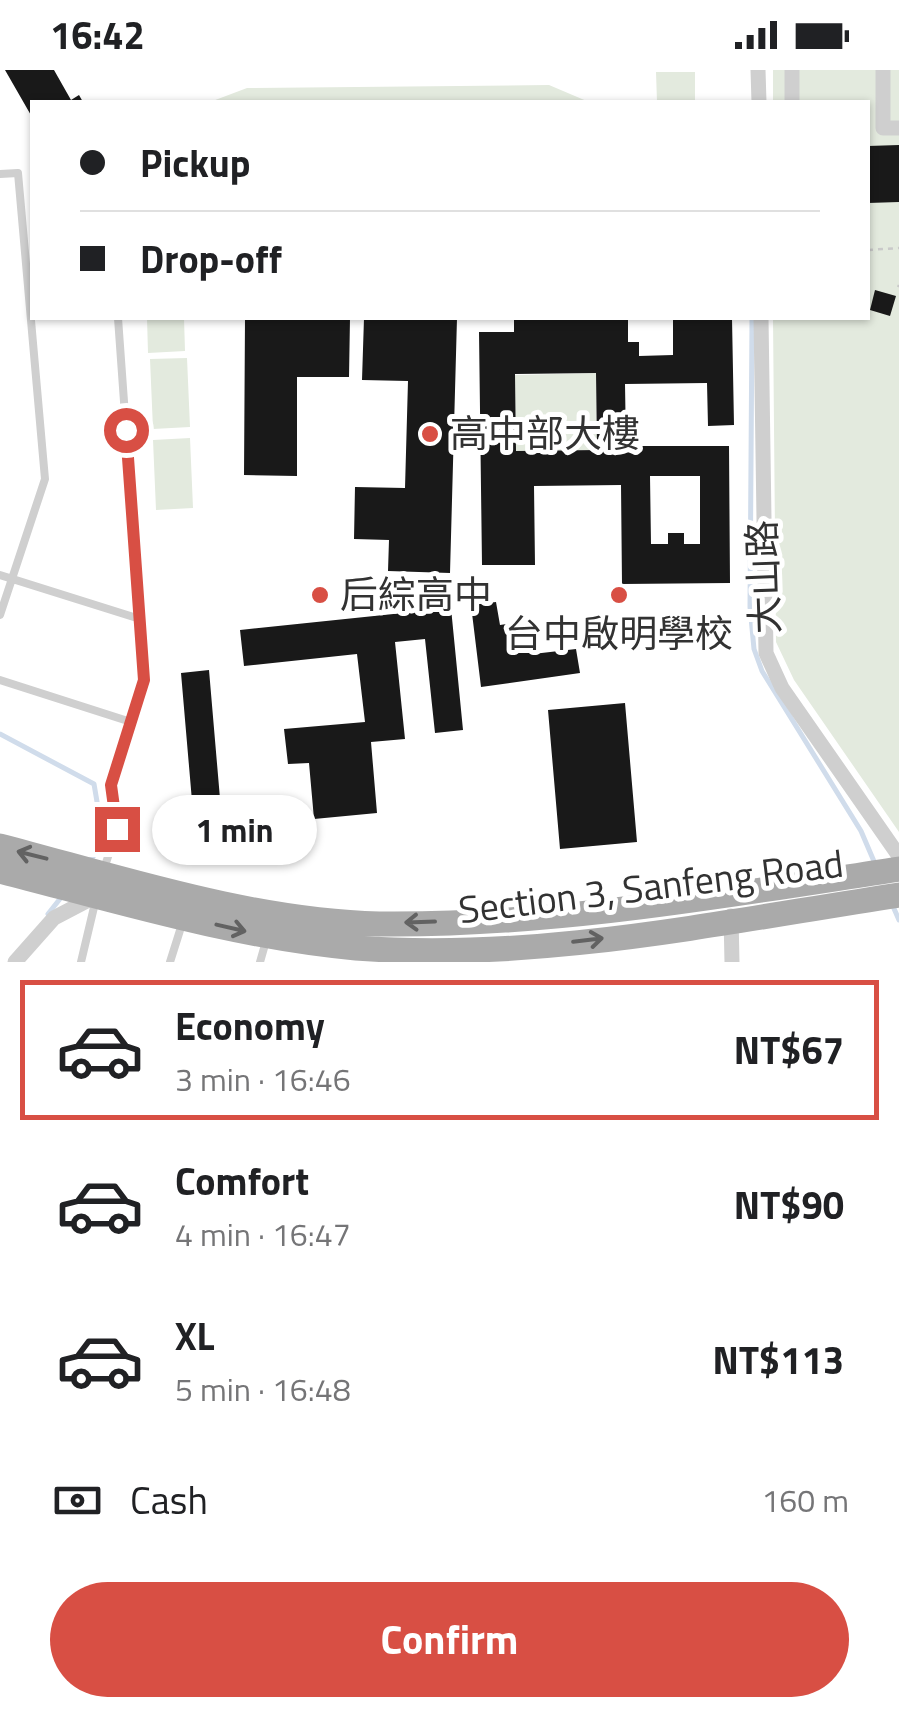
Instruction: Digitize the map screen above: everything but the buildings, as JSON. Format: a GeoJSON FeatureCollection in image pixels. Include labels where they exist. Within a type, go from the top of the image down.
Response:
{"type":"FeatureCollection","features":[{"type":"Feature","properties":{"kind":"main road","name":"Section 3, Sanfeng Road"},"geometry":{"type":"LineString","coordinates":[[0,846],[184,918],[268,936],[493,956],[899,869]]}},
{"type":"Feature","properties":{"kind":"main road","name":"Section 3, Sanfeng Road"},"geometry":{"type":"LineString","coordinates":[[0,871],[273,912],[377,945],[472,920],[729,908],[899,895]]}},
{"type":"Feature","properties":{"kind":"street"},"geometry":{"type":"LineString","coordinates":[[758,70],[759,100]]}},
{"type":"Feature","properties":{"kind":"street"},"geometry":{"type":"LineString","coordinates":[[792,70],[792,100]]}},
{"type":"Feature","properties":{"kind":"street"},"geometry":{"type":"LineString","coordinates":[[884,70],[883,128],[899,128]]}},
{"type":"Feature","properties":{"kind":"street","name":"大山路"},"geometry":{"type":"LineString","coordinates":[[760,320],[766,653],[782,688],[899,856]]}},
{"type":"Feature","properties":{"kind":"street"},"geometry":{"type":"LineString","coordinates":[[14,962],[54,918],[99,884]]}},
{"type":"Feature","properties":{"kind":"street"},"geometry":{"type":"LineString","coordinates":[[729,908],[732,962]]}},
{"type":"Feature","properties":{"kind":"lane"},"geometry":{"type":"LineString","coordinates":[[0,174],[18,174],[29,252]]}},
{"type":"Feature","properties":{"kind":"lane"},"geometry":{"type":"LineString","coordinates":[[0,615],[46,479],[34,320]]}},
{"type":"Feature","properties":{"kind":"lane"},"geometry":{"type":"LineString","coordinates":[[82,962],[99,884],[113,852],[117,829],[111,785],[144,680],[118,320]]}},
{"type":"Feature","properties":{"kind":"lane"},"geometry":{"type":"LineString","coordinates":[[0,575],[140,619]]}},
{"type":"Feature","properties":{"kind":"lane"},"geometry":{"type":"LineString","coordinates":[[0,680],[131,722]]}},
{"type":"Feature","properties":{"kind":"lane"},"geometry":{"type":"LineString","coordinates":[[170,962],[184,918]]}},
{"type":"Feature","properties":{"kind":"lane"},"geometry":{"type":"LineString","coordinates":[[472,920],[493,956]]}},
{"type":"Feature","properties":{"kind":"lane"},"geometry":{"type":"LineString","coordinates":[[260,962],[268,936]]}},
{"type":"Feature","properties":{"kind":"path"},"geometry":{"type":"LineString","coordinates":[[870,250],[899,248]]}},
{"type":"Feature","properties":{"kind":"shaded area"},"geometry":{"type":"Polygon","coordinates":[[[773,70],[899,70],[899,832],[794,680],[776,642],[773,320],[870,320],[870,100],[773,100],[773,70]]]}},
{"type":"Feature","properties":{"kind":"shaded area"},"geometry":{"type":"Polygon","coordinates":[[[656,72],[695,72],[695,100],[657,100],[656,72]]]}},
{"type":"Feature","properties":{"kind":"shaded area"},"geometry":{"type":"Polygon","coordinates":[[[549,85],[584,100],[215,100],[247,88],[549,85]]]}},
{"type":"Feature","properties":{"kind":"shaded area"},"geometry":{"type":"Polygon","coordinates":[[[147,320],[184,320],[185,351],[148,353],[147,320]]]}},
{"type":"Feature","properties":{"kind":"shaded area"},"geometry":{"type":"Polygon","coordinates":[[[187,358],[190,427],[153,429],[150,359],[187,358]]]}},
{"type":"Feature","properties":{"kind":"shaded area"},"geometry":{"type":"Polygon","coordinates":[[[596,373],[597,450],[516,451],[515,375],[596,373]]]}},
{"type":"Feature","properties":{"kind":"shaded area"},"geometry":{"type":"Polygon","coordinates":[[[190,438],[193,508],[156,510],[153,440],[190,438]]]}},
{"type":"Feature","properties":{"kind":"waterway"},"geometry":{"type":"LineString","coordinates":[[752,320],[750,607],[754,649],[762,671],[861,831],[876,866]]}},
{"type":"Feature","properties":{"kind":"waterway"},"geometry":{"type":"LineString","coordinates":[[0,734],[94,784],[104,843],[88,863]]}},
{"type":"Feature","properties":{"kind":"waterway"},"geometry":{"type":"LineString","coordinates":[[48,914],[63,895]]}},
{"type":"Feature","properties":{"kind":"waterway"},"geometry":{"type":"LineString","coordinates":[[892,904],[899,920]]}},
{"type":"Feature","properties":{"kind":"place","name":"高中部大樓"},"geometry":{"type":"Point","coordinates":[430,434]}},
{"type":"Feature","properties":{"kind":"place","name":"后綜高中"},"geometry":{"type":"Point","coordinates":[320,595]}},
{"type":"Feature","properties":{"kind":"place","name":"台中啟明學校"},"geometry":{"type":"Point","coordinates":[619,595]}},
{"type":"Feature","properties":{"kind":"route"},"geometry":{"type":"LineString","coordinates":[[117,829],[117,804],[111,785],[144,680],[126,430]]}}]}
